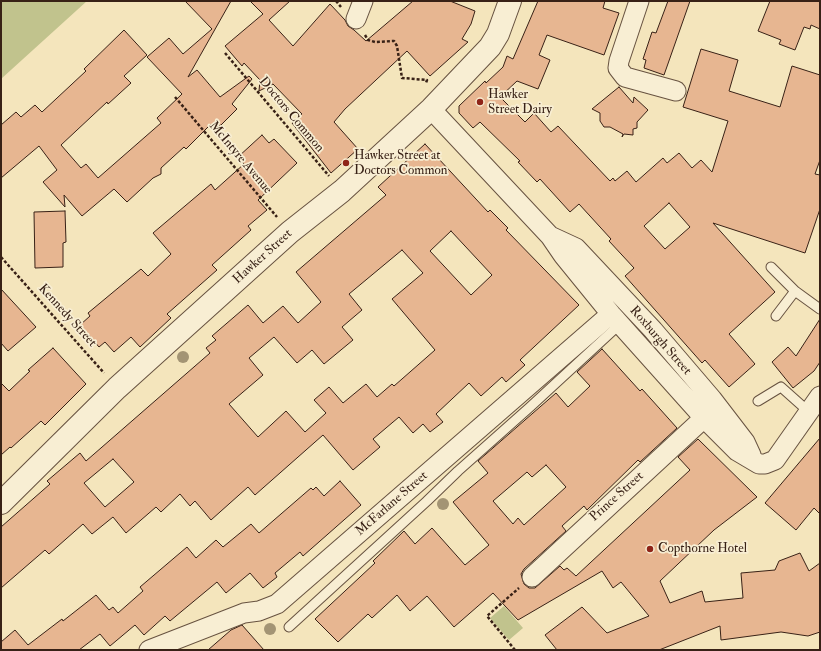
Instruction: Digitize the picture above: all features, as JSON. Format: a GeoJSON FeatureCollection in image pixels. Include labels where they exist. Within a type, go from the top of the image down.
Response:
{"type":"FeatureCollection","features":[{"type":"Feature","properties":{"kind":"street"},"geometry":{"type":"LineString","coordinates":[[356,19],[363,1]]}},
{"type":"Feature","properties":{"kind":"street","name":"Hawker Street"},"geometry":{"type":"LineString","coordinates":[[1,503],[117,388],[290,232],[342,191],[431,109],[490,47],[498,34],[510,1]]}},
{"type":"Feature","properties":{"kind":"street"},"geometry":{"type":"LineString","coordinates":[[639,1],[618,61],[618,68],[625,77],[676,91]]}},
{"type":"Feature","properties":{"kind":"street","name":"Roxburgh Street"},"geometry":{"type":"LineString","coordinates":[[431,109],[550,236],[563,256],[615,319],[704,418],[737,451],[754,462]]}},
{"type":"Feature","properties":{"kind":"street","name":"Roxburgh Street"},"geometry":{"type":"LineString","coordinates":[[550,236],[576,248],[653,330],[745,442],[754,462]]}},
{"type":"Feature","properties":{"kind":"street","name":"McFarlane Street"},"geometry":{"type":"LineString","coordinates":[[149,650],[244,613],[259,611],[277,604],[615,319]]}},
{"type":"Feature","properties":{"kind":"street"},"geometry":{"type":"LineString","coordinates":[[754,462],[765,464],[775,460],[820,396]]}},
{"type":"Feature","properties":{"kind":"street","name":"Prince Street"},"geometry":{"type":"LineString","coordinates":[[532,577],[704,418]]}},
{"type":"Feature","properties":{"kind":"lane"},"geometry":{"type":"LineString","coordinates":[[771,267],[795,291],[820,309]]}},
{"type":"Feature","properties":{"kind":"lane"},"geometry":{"type":"LineString","coordinates":[[776,316],[795,291]]}},
{"type":"Feature","properties":{"kind":"lane"},"geometry":{"type":"LineString","coordinates":[[290,627],[427,501],[615,319]]}},
{"type":"Feature","properties":{"kind":"lane"},"geometry":{"type":"LineString","coordinates":[[758,400],[781,387],[809,412]]}},
{"type":"Feature","properties":{"kind":"path"},"geometry":{"type":"LineString","coordinates":[[336,1],[350,16],[356,19],[368,40],[394,41],[397,46],[402,78],[427,80],[423,90],[431,109]]}},
{"type":"Feature","properties":{"kind":"path","name":"Doctors Common"},"geometry":{"type":"LineString","coordinates":[[225,53],[342,191]]}},
{"type":"Feature","properties":{"kind":"path","name":"McIntyre Avenue"},"geometry":{"type":"LineString","coordinates":[[176,98],[290,232]]}},
{"type":"Feature","properties":{"kind":"path","name":"Kennedy Street"},"geometry":{"type":"LineString","coordinates":[[1,257],[117,388]]}},
{"type":"Feature","properties":{"kind":"path"},"geometry":{"type":"LineString","coordinates":[[515,650],[488,616],[532,577]]}},
{"type":"Feature","properties":{"kind":"green space"},"geometry":{"type":"Polygon","coordinates":[[[1,1],[87,1],[1,79],[1,1]]]}},
{"type":"Feature","properties":{"kind":"green space"},"geometry":{"type":"Polygon","coordinates":[[[504,606],[523,628],[509,640],[490,618],[504,606]]]}},
{"type":"Feature","properties":{"kind":"building"},"geometry":{"type":"Polygon","coordinates":[[[185,1],[231,1],[188,77],[197,70],[220,97],[249,76],[252,79],[232,104],[237,109],[221,125],[214,128],[211,124],[186,149],[184,147],[161,168],[161,174],[153,178],[127,202],[114,189],[82,216],[64,195],[65,207],[43,182],[57,170],[39,146],[1,178],[1,125],[16,112],[21,117],[35,105],[42,112],[86,71],[84,69],[124,30],[147,55],[124,76],[131,83],[108,104],[107,102],[61,145],[81,168],[86,164],[98,178],[161,123],[157,118],[182,94],[147,57],[169,38],[183,54],[212,29],[185,1]]]}},
{"type":"Feature","properties":{"kind":"building"},"geometry":{"type":"Polygon","coordinates":[[[250,1],[290,1],[269,20],[293,46],[330,4],[345,20],[348,26],[366,41],[413,1],[450,1],[475,11],[471,24],[462,39],[468,42],[430,76],[407,51],[345,109],[334,122],[358,149],[331,173],[292,123],[302,114],[273,84],[259,91],[260,80],[244,63],[242,66],[225,46],[263,14],[250,1]]]}},
{"type":"Feature","properties":{"kind":"building"},"geometry":{"type":"Polygon","coordinates":[[[538,1],[605,1],[603,8],[619,13],[604,55],[547,35],[539,55],[550,60],[538,89],[517,81],[500,97],[525,122],[534,113],[551,132],[558,126],[610,181],[613,178],[615,181],[627,171],[636,182],[663,158],[667,163],[679,153],[692,168],[701,160],[712,172],[728,121],[683,107],[701,49],[738,60],[729,91],[780,107],[792,66],[820,75],[820,160],[815,174],[820,175],[820,209],[805,253],[713,223],[775,292],[729,334],[755,364],[729,387],[705,360],[702,363],[625,276],[634,268],[609,241],[611,239],[579,204],[570,212],[540,179],[537,182],[518,162],[520,161],[480,122],[473,128],[459,113],[459,106],[485,81],[486,83],[503,67],[507,56],[513,59],[538,1]],[[669,203],[644,226],[665,249],[690,227],[669,203]]]}},
{"type":"Feature","properties":{"kind":"building"},"geometry":{"type":"Polygon","coordinates":[[[668,1],[690,1],[664,75],[644,68],[646,60],[643,59],[652,32],[656,33],[668,1]]]}},
{"type":"Feature","properties":{"kind":"building"},"geometry":{"type":"Polygon","coordinates":[[[770,1],[820,1],[820,29],[811,25],[810,29],[804,27],[795,50],[779,44],[781,40],[758,31],[770,1]]]}},
{"type":"Feature","properties":{"kind":"building"},"geometry":{"type":"Polygon","coordinates":[[[619,87],[633,103],[634,97],[648,110],[637,122],[637,128],[633,129],[633,135],[624,134],[622,137],[623,134],[610,127],[604,127],[600,121],[600,113],[592,109],[619,87]]]}},
{"type":"Feature","properties":{"kind":"building"},"geometry":{"type":"Polygon","coordinates":[[[262,135],[269,143],[274,139],[297,163],[258,200],[267,210],[248,226],[251,230],[212,265],[217,270],[167,314],[171,318],[140,347],[131,337],[114,352],[105,342],[99,347],[80,325],[90,316],[88,313],[141,269],[148,276],[171,254],[153,233],[211,184],[215,190],[244,164],[238,157],[262,135]]]}},
{"type":"Feature","properties":{"kind":"building"},"geometry":{"type":"Polygon","coordinates":[[[425,144],[488,212],[490,210],[508,228],[506,230],[579,305],[520,360],[525,365],[506,382],[502,377],[481,396],[469,383],[436,414],[443,422],[430,432],[423,424],[413,433],[399,417],[373,439],[380,447],[353,470],[323,435],[255,495],[248,487],[211,520],[195,501],[190,506],[180,494],[161,512],[156,507],[126,533],[113,517],[92,534],[83,524],[49,554],[45,550],[1,588],[1,527],[50,484],[47,481],[80,453],[86,461],[210,353],[206,348],[216,340],[212,336],[248,305],[263,323],[283,306],[298,323],[321,302],[296,272],[386,195],[378,187],[425,144]],[[451,231],[430,251],[471,295],[492,275],[451,231]],[[402,250],[349,294],[362,310],[342,327],[353,340],[324,364],[312,350],[297,363],[274,337],[249,358],[263,375],[229,404],[258,437],[286,411],[305,432],[326,413],[314,400],[329,387],[343,403],[366,384],[377,397],[392,384],[394,386],[435,350],[392,299],[423,273],[402,250]],[[113,459],[84,483],[105,507],[134,482],[113,459]]]}},
{"type":"Feature","properties":{"kind":"building"},"geometry":{"type":"Polygon","coordinates":[[[65,211],[66,242],[63,243],[63,267],[35,268],[34,212],[65,211]]]}},
{"type":"Feature","properties":{"kind":"building"},"geometry":{"type":"Polygon","coordinates":[[[1,289],[36,327],[8,351],[1,343],[1,289]]]}},
{"type":"Feature","properties":{"kind":"building"},"geometry":{"type":"Polygon","coordinates":[[[820,319],[820,362],[814,371],[793,388],[772,362],[788,347],[796,356],[820,319]]]}},
{"type":"Feature","properties":{"kind":"building"},"geometry":{"type":"Polygon","coordinates":[[[53,348],[86,384],[45,425],[41,421],[1,455],[1,383],[9,391],[30,371],[28,370],[53,348]]]}},
{"type":"Feature","properties":{"kind":"building"},"geometry":{"type":"Polygon","coordinates":[[[602,349],[640,391],[642,389],[677,428],[640,462],[638,460],[587,510],[584,506],[562,526],[566,531],[524,569],[521,574],[524,584],[529,588],[535,588],[560,566],[564,570],[567,568],[576,576],[690,470],[678,457],[698,439],[757,497],[714,530],[660,581],[670,603],[702,591],[705,602],[743,598],[741,573],[775,570],[779,561],[800,553],[809,571],[820,563],[820,632],[808,636],[781,632],[721,640],[720,626],[659,650],[557,650],[545,635],[582,607],[607,633],[649,616],[621,582],[613,588],[602,571],[518,620],[493,593],[454,627],[427,596],[410,611],[397,595],[372,618],[368,614],[338,642],[315,619],[375,563],[373,561],[404,531],[415,544],[432,528],[465,565],[489,545],[453,502],[488,473],[478,461],[556,393],[568,407],[590,386],[577,372],[602,349]],[[546,465],[532,477],[527,472],[493,501],[513,524],[518,518],[524,525],[566,487],[546,465]]]}},
{"type":"Feature","properties":{"kind":"building"},"geometry":{"type":"Polygon","coordinates":[[[820,438],[820,514],[814,508],[796,530],[765,503],[820,438]]]}},
{"type":"Feature","properties":{"kind":"building"},"geometry":{"type":"Polygon","coordinates":[[[340,481],[361,505],[303,556],[300,552],[275,573],[277,577],[263,588],[250,573],[226,593],[217,582],[170,621],[165,616],[144,635],[135,625],[110,646],[100,634],[79,650],[1,650],[1,642],[15,630],[28,645],[62,619],[63,621],[96,595],[109,610],[113,607],[118,613],[143,591],[140,587],[187,547],[196,558],[216,540],[223,547],[251,524],[259,533],[311,488],[313,490],[316,487],[324,496],[340,481]]]}},
{"type":"Feature","properties":{"kind":"building"},"geometry":{"type":"Polygon","coordinates":[[[242,625],[264,650],[208,650],[231,630],[242,625]]]}},
{"type":"Feature","properties":{"kind":"place","name":"Hawker Street Dairy"},"geometry":{"type":"Point","coordinates":[480,102]}},
{"type":"Feature","properties":{"kind":"place","name":"Hawker Street at Doctors Common"},"geometry":{"type":"Point","coordinates":[346,163]}},
{"type":"Feature","properties":{"kind":"place","name":"Copthorne Hotel"},"geometry":{"type":"Point","coordinates":[650,549]}}]}
